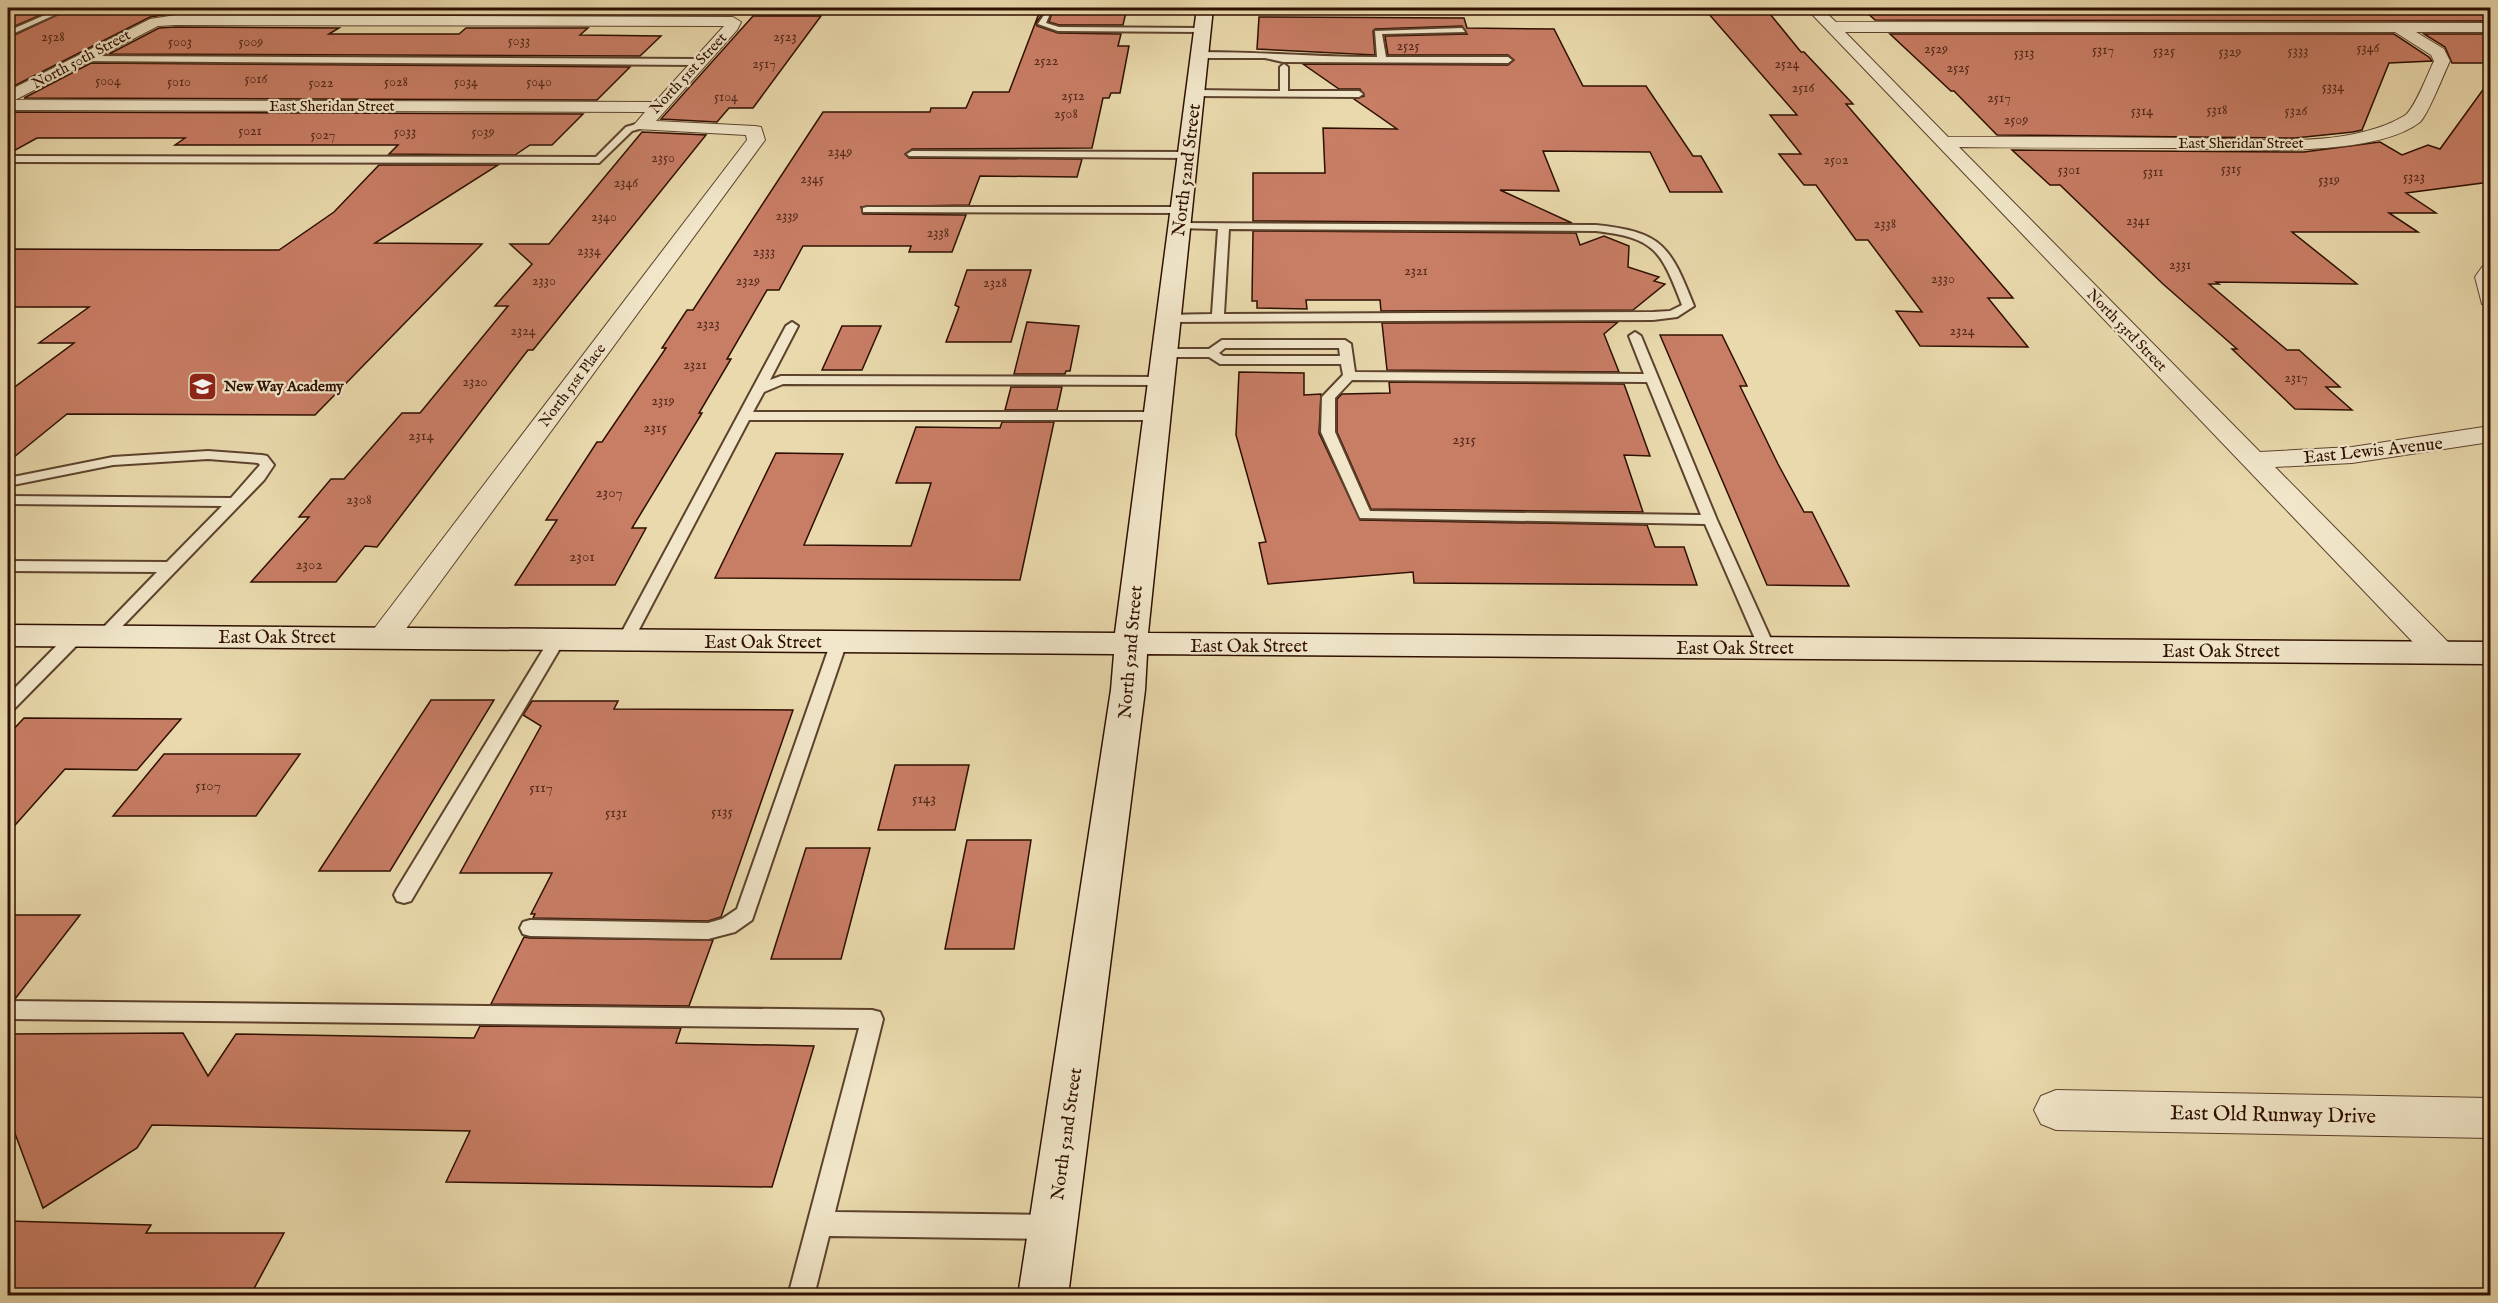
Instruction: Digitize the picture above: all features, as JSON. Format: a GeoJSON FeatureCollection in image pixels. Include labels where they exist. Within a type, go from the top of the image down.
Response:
{"type":"FeatureCollection","features":[{"type":"Feature","properties":{"kind":"main road","name":"North 52nd Street"},"geometry":{"type":"LineString","coordinates":[[1043,1296],[1128,690],[1134,598],[1204,15]]}},
{"type":"Feature","properties":{"kind":"main road","name":"East Oak Street"},"geometry":{"type":"LineString","coordinates":[[8,636],[2490,653]]}},
{"type":"Feature","properties":{"kind":"street"},"geometry":{"type":"LineString","coordinates":[[446,21],[464,8]]}},
{"type":"Feature","properties":{"kind":"street","name":"North 53rd Street"},"geometry":{"type":"LineString","coordinates":[[1813,8],[2441,653]]}},
{"type":"Feature","properties":{"kind":"street"},"geometry":{"type":"LineString","coordinates":[[2370,12],[2399,27]]}},
{"type":"Feature","properties":{"kind":"street","name":"North 50th Street"},"geometry":{"type":"LineString","coordinates":[[8,97],[155,22],[446,21]]}},
{"type":"Feature","properties":{"kind":"street","name":"North 51st Street"},"geometry":{"type":"LineString","coordinates":[[446,21],[733,22],[732,27],[657,106],[643,124]]}},
{"type":"Feature","properties":{"kind":"street"},"geometry":{"type":"LineString","coordinates":[[1832,27],[2490,27]]}},
{"type":"Feature","properties":{"kind":"street","name":"East Sheridan Street"},"geometry":{"type":"LineString","coordinates":[[1943,142],[2289,143],[2375,135],[2414,118],[2442,61],[2438,52],[2399,27]]}},
{"type":"Feature","properties":{"kind":"street","name":"East Sheridan Street"},"geometry":{"type":"LineString","coordinates":[[8,105],[657,106]]}},
{"type":"Feature","properties":{"kind":"street","name":"North 51st Place"},"geometry":{"type":"LineString","coordinates":[[383,638],[756,140],[755,131],[643,124]]}},
{"type":"Feature","properties":{"kind":"street"},"geometry":{"type":"LineString","coordinates":[[2490,272],[2486,277],[2490,299]]}},
{"type":"Feature","properties":{"kind":"street","name":"East Lewis Avenue"},"geometry":{"type":"LineString","coordinates":[[2254,460],[2352,455],[2490,434]]}},
{"type":"Feature","properties":{"kind":"street","name":"East Old Runway Drive"},"geometry":{"type":"LineString","coordinates":[[2056,1110],[2490,1118]]}},
{"type":"Feature","properties":{"kind":"lane"},"geometry":{"type":"LineString","coordinates":[[8,34],[66,8]]}},
{"type":"Feature","properties":{"kind":"lane"},"geometry":{"type":"LineString","coordinates":[[1046,14],[1042,24],[1058,29],[1204,15],[1460,10]]}},
{"type":"Feature","properties":{"kind":"lane"},"geometry":{"type":"LineString","coordinates":[[1382,59],[1378,33],[1462,30]]}},
{"type":"Feature","properties":{"kind":"lane"},"geometry":{"type":"LineString","coordinates":[[1200,55],[1508,60]]}},
{"type":"Feature","properties":{"kind":"lane"},"geometry":{"type":"LineString","coordinates":[[80,59],[699,62]]}},
{"type":"Feature","properties":{"kind":"lane"},"geometry":{"type":"LineString","coordinates":[[1284,67],[1284,93]]}},
{"type":"Feature","properties":{"kind":"lane"},"geometry":{"type":"LineString","coordinates":[[1195,93],[1359,94]]}},
{"type":"Feature","properties":{"kind":"lane"},"geometry":{"type":"LineString","coordinates":[[8,159],[599,160],[628,129],[643,124]]}},
{"type":"Feature","properties":{"kind":"lane"},"geometry":{"type":"LineString","coordinates":[[912,154],[1187,154]]}},
{"type":"Feature","properties":{"kind":"lane"},"geometry":{"type":"LineString","coordinates":[[867,210],[1180,218],[1224,226],[1627,230],[1645,236],[1670,260],[1688,306],[1673,314],[1653,316],[1168,318]]}},
{"type":"Feature","properties":{"kind":"lane"},"geometry":{"type":"LineString","coordinates":[[1218,318],[1224,226]]}},
{"type":"Feature","properties":{"kind":"lane"},"geometry":{"type":"LineString","coordinates":[[625,641],[792,326]]}},
{"type":"Feature","properties":{"kind":"lane"},"geometry":{"type":"LineString","coordinates":[[1635,336],[1710,520],[1767,648]]}},
{"type":"Feature","properties":{"kind":"lane"},"geometry":{"type":"LineString","coordinates":[[1212,353],[1222,344],[1345,344],[1349,360],[1349,376],[1329,397],[1328,432],[1365,514],[1710,520]]}},
{"type":"Feature","properties":{"kind":"lane"},"geometry":{"type":"LineString","coordinates":[[1164,353],[1212,353],[1220,360],[1349,360]]}},
{"type":"Feature","properties":{"kind":"lane"},"geometry":{"type":"LineString","coordinates":[[1349,376],[1652,378]]}},
{"type":"Feature","properties":{"kind":"lane"},"geometry":{"type":"LineString","coordinates":[[759,389],[781,380],[1161,381]]}},
{"type":"Feature","properties":{"kind":"lane"},"geometry":{"type":"LineString","coordinates":[[745,416],[1157,416]]}},
{"type":"Feature","properties":{"kind":"lane"},"geometry":{"type":"LineString","coordinates":[[8,482],[113,460],[208,455],[262,459],[267,465],[259,477],[171,567],[8,705]]}},
{"type":"Feature","properties":{"kind":"lane"},"geometry":{"type":"LineString","coordinates":[[8,500],[235,502]]}},
{"type":"Feature","properties":{"kind":"lane"},"geometry":{"type":"LineString","coordinates":[[8,566],[171,567]]}},
{"type":"Feature","properties":{"kind":"lane"},"geometry":{"type":"LineString","coordinates":[[404,895],[557,640]]}},
{"type":"Feature","properties":{"kind":"lane"},"geometry":{"type":"LineString","coordinates":[[530,928],[708,931],[728,926],[745,914],[839,642]]}},
{"type":"Feature","properties":{"kind":"lane"},"geometry":{"type":"LineString","coordinates":[[8,1010],[872,1019],[801,1296]]}},
{"type":"Feature","properties":{"kind":"lane"},"geometry":{"type":"LineString","coordinates":[[819,1224],[1052,1227]]}},
{"type":"Feature","properties":{"kind":"path"},"geometry":{"type":"LineString","coordinates":[[1654,13],[1652,10],[1655,8]]}},
{"type":"Feature","properties":{"kind":"path"},"geometry":{"type":"LineString","coordinates":[[1617,13],[1764,13],[1759,8],[1665,8]]}},
{"type":"Feature","properties":{"kind":"path"},"geometry":{"type":"LineString","coordinates":[[1684,8],[1689,13]]}},
{"type":"Feature","properties":{"kind":"path"},"geometry":{"type":"LineString","coordinates":[[1714,8],[1719,13]]}},
{"type":"Feature","properties":{"kind":"path"},"geometry":{"type":"LineString","coordinates":[[1737,8],[1742,13]]}},
{"type":"Feature","properties":{"kind":"building"},"geometry":{"type":"Polygon","coordinates":[[[8,8],[57,8],[8,29],[8,8]]]}},
{"type":"Feature","properties":{"kind":"building"},"geometry":{"type":"Polygon","coordinates":[[[72,8],[371,8],[361,13],[176,13],[150,17],[8,89],[8,38],[72,8]]]}},
{"type":"Feature","properties":{"kind":"building"},"geometry":{"type":"Polygon","coordinates":[[[494,8],[612,8],[604,14],[485,14],[494,8]]]}},
{"type":"Feature","properties":{"kind":"building"},"geometry":{"type":"Polygon","coordinates":[[[1041,8],[1127,8],[1123,25],[1059,25],[1049,22],[1052,13],[1045,10],[1036,23],[1037,26],[1058,33],[1121,34],[1118,46],[1129,46],[1120,93],[1111,93],[1109,98],[1103,98],[1092,148],[912,149],[905,154],[909,158],[1082,159],[1077,177],[980,176],[969,205],[861,207],[863,214],[966,215],[952,252],[909,252],[911,246],[803,246],[779,290],[767,290],[727,359],[731,359],[699,413],[702,413],[632,528],[646,528],[615,585],[515,585],[557,520],[546,520],[597,442],[602,442],[666,348],[662,348],[687,310],[693,310],[823,112],[930,112],[931,108],[966,108],[973,92],[1009,92],[1041,8]]]}},
{"type":"Feature","properties":{"kind":"building"},"geometry":{"type":"Polygon","coordinates":[[[1862,8],[2490,8],[2490,21],[1875,20],[1862,8]]]}},
{"type":"Feature","properties":{"kind":"building"},"geometry":{"type":"Polygon","coordinates":[[[1708,13],[1770,14],[1801,52],[1804,52],[1853,104],[1846,104],[2013,298],[1988,298],[2028,347],[1920,346],[1896,311],[1922,312],[1868,240],[1856,240],[1816,185],[1804,185],[1779,154],[1801,154],[1770,115],[1797,115],[1708,13]]]}},
{"type":"Feature","properties":{"kind":"building"},"geometry":{"type":"Polygon","coordinates":[[[753,16],[821,16],[753,108],[729,108],[717,122],[661,119],[753,16]]]}},
{"type":"Feature","properties":{"kind":"building"},"geometry":{"type":"Polygon","coordinates":[[[1259,17],[1464,18],[1467,28],[1554,29],[1583,86],[1646,86],[1693,156],[1701,156],[1722,192],[1670,192],[1650,152],[1543,151],[1559,191],[1500,190],[1572,223],[1253,221],[1253,173],[1325,173],[1323,128],[1397,129],[1354,99],[1364,96],[1360,89],[1339,89],[1303,64],[1508,65],[1514,60],[1508,55],[1388,55],[1385,36],[1467,34],[1462,26],[1375,29],[1373,31],[1375,55],[1257,49],[1259,17]]]}},
{"type":"Feature","properties":{"kind":"building"},"geometry":{"type":"Polygon","coordinates":[[[159,28],[339,28],[329,34],[459,34],[466,28],[588,28],[580,35],[661,36],[640,56],[109,54],[159,28]]]}},
{"type":"Feature","properties":{"kind":"building"},"geometry":{"type":"Polygon","coordinates":[[[1890,34],[2394,34],[2432,61],[2389,63],[2362,130],[2353,132],[2295,138],[1997,135],[1954,91],[1951,91],[1890,34]]]}},
{"type":"Feature","properties":{"kind":"building"},"geometry":{"type":"Polygon","coordinates":[[[2424,34],[2490,34],[2490,63],[2452,63],[2445,47],[2424,34]]]}},
{"type":"Feature","properties":{"kind":"building"},"geometry":{"type":"Polygon","coordinates":[[[91,63],[630,67],[597,100],[24,98],[91,63]]]}},
{"type":"Feature","properties":{"kind":"building"},"geometry":{"type":"Polygon","coordinates":[[[2490,80],[2490,182],[2406,193],[2436,213],[2389,213],[2418,232],[2292,232],[2357,284],[2216,282],[2219,284],[2209,284],[2287,350],[2299,350],[2340,387],[2326,387],[2352,410],[2295,409],[2232,349],[2237,349],[2163,284],[2060,185],[2050,185],[2012,150],[2304,152],[2380,142],[2402,155],[2428,145],[2440,149],[2490,80]]]}},
{"type":"Feature","properties":{"kind":"building"},"geometry":{"type":"Polygon","coordinates":[[[8,112],[583,114],[552,145],[530,145],[515,155],[389,154],[398,145],[175,145],[185,138],[37,138],[8,154],[8,112]]]}},
{"type":"Feature","properties":{"kind":"building"},"geometry":{"type":"Polygon","coordinates":[[[642,132],[706,135],[533,350],[528,350],[377,547],[365,546],[336,582],[251,582],[309,517],[299,517],[331,479],[344,479],[402,413],[420,413],[508,306],[495,306],[532,264],[510,244],[549,244],[642,132]]]}},
{"type":"Feature","properties":{"kind":"building"},"geometry":{"type":"Polygon","coordinates":[[[379,165],[498,165],[375,243],[482,244],[315,415],[67,414],[8,462],[8,392],[74,343],[39,343],[89,307],[8,307],[8,249],[279,250],[334,212],[379,165]]]}},
{"type":"Feature","properties":{"kind":"building"},"geometry":{"type":"Polygon","coordinates":[[[1253,231],[1576,233],[1580,245],[1604,236],[1629,246],[1628,267],[1659,277],[1654,281],[1665,284],[1633,310],[1381,311],[1380,300],[1306,300],[1307,309],[1257,308],[1257,301],[1252,301],[1253,231]]]}},
{"type":"Feature","properties":{"kind":"building"},"geometry":{"type":"Polygon","coordinates":[[[967,270],[1031,270],[1011,342],[946,342],[959,307],[955,305],[967,270]]]}},
{"type":"Feature","properties":{"kind":"building"},"geometry":{"type":"Polygon","coordinates":[[[1027,322],[1079,326],[1070,371],[1066,371],[1065,374],[1014,374],[1027,322]]]}},
{"type":"Feature","properties":{"kind":"building"},"geometry":{"type":"Polygon","coordinates":[[[1618,322],[1604,334],[1619,372],[1387,370],[1382,323],[1618,322]]]}},
{"type":"Feature","properties":{"kind":"building"},"geometry":{"type":"Polygon","coordinates":[[[842,326],[881,326],[862,370],[822,370],[842,326]]]}},
{"type":"Feature","properties":{"kind":"building"},"geometry":{"type":"Polygon","coordinates":[[[1660,335],[1722,335],[1747,386],[1740,386],[1778,464],[1804,512],[1812,512],[1849,586],[1767,585],[1660,335]]]}},
{"type":"Feature","properties":{"kind":"building"},"geometry":{"type":"Polygon","coordinates":[[[1239,372],[1304,373],[1304,395],[1321,394],[1319,433],[1360,520],[1647,525],[1655,547],[1684,547],[1697,585],[1414,583],[1413,572],[1268,584],[1259,543],[1266,542],[1236,435],[1239,372]]]}},
{"type":"Feature","properties":{"kind":"building"},"geometry":{"type":"Polygon","coordinates":[[[1389,382],[1624,384],[1650,456],[1624,455],[1643,512],[1371,509],[1337,432],[1337,399],[1342,394],[1390,393],[1389,382]]]}},
{"type":"Feature","properties":{"kind":"building"},"geometry":{"type":"Polygon","coordinates":[[[1011,387],[1062,387],[1057,410],[1005,410],[1011,387]]]}},
{"type":"Feature","properties":{"kind":"building"},"geometry":{"type":"Polygon","coordinates":[[[1002,422],[1054,422],[1020,580],[715,578],[776,453],[843,454],[804,545],[911,546],[931,483],[896,483],[916,427],[1000,428],[1002,422]]]}},
{"type":"Feature","properties":{"kind":"building"},"geometry":{"type":"Polygon","coordinates":[[[431,700],[494,700],[390,871],[319,871],[431,700]]]}},
{"type":"Feature","properties":{"kind":"building"},"geometry":{"type":"Polygon","coordinates":[[[532,701],[618,701],[614,709],[793,710],[721,917],[708,921],[533,918],[535,914],[531,914],[552,873],[460,873],[541,726],[523,715],[532,701]]]}},
{"type":"Feature","properties":{"kind":"building"},"geometry":{"type":"Polygon","coordinates":[[[24,718],[181,719],[137,770],[65,769],[8,833],[8,735],[24,718]]]}},
{"type":"Feature","properties":{"kind":"building"},"geometry":{"type":"Polygon","coordinates":[[[164,754],[300,754],[256,816],[113,816],[164,754]]]}},
{"type":"Feature","properties":{"kind":"building"},"geometry":{"type":"Polygon","coordinates":[[[895,765],[969,765],[955,830],[878,830],[895,765]]]}},
{"type":"Feature","properties":{"kind":"building"},"geometry":{"type":"Polygon","coordinates":[[[967,840],[1031,840],[1014,949],[945,949],[967,840]]]}},
{"type":"Feature","properties":{"kind":"building"},"geometry":{"type":"Polygon","coordinates":[[[806,848],[870,848],[841,959],[771,959],[806,848]]]}},
{"type":"Feature","properties":{"kind":"building"},"geometry":{"type":"Polygon","coordinates":[[[8,915],[80,915],[15,999],[8,999],[8,915]]]}},
{"type":"Feature","properties":{"kind":"building"},"geometry":{"type":"Polygon","coordinates":[[[524,937],[713,940],[689,1006],[491,1004],[524,937]]]}},
{"type":"Feature","properties":{"kind":"building"},"geometry":{"type":"Polygon","coordinates":[[[480,1026],[681,1028],[676,1043],[814,1046],[772,1187],[446,1182],[470,1131],[152,1125],[137,1148],[43,1208],[8,1115],[8,1034],[183,1033],[208,1076],[236,1034],[474,1038],[480,1026]]]}},
{"type":"Feature","properties":{"kind":"building"},"geometry":{"type":"Polygon","coordinates":[[[8,1221],[151,1225],[146,1233],[284,1233],[250,1296],[8,1296],[8,1221]]]}},
{"type":"Feature","properties":{"kind":"place","name":"New Way Academy"},"geometry":{"type":"Point","coordinates":[203,386]}}]}
